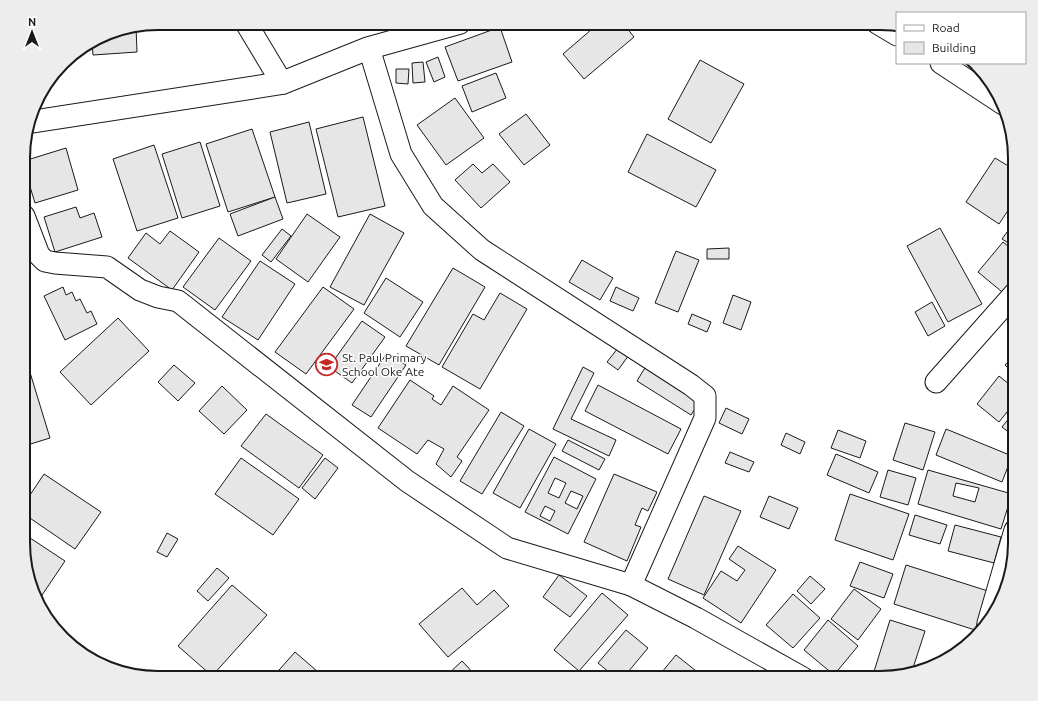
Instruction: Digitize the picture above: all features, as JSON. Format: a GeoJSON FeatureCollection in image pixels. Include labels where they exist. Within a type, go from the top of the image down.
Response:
{"type":"FeatureCollection","features":[{"type":"Feature","properties":{"kind":"street"},"geometry":{"type":"LineString","coordinates":[[250,30],[282,83]]}},
{"type":"Feature","properties":{"kind":"street"},"geometry":{"type":"LineString","coordinates":[[35,121],[282,83],[369,48],[434,30]]}},
{"type":"Feature","properties":{"kind":"street"},"geometry":{"type":"LineString","coordinates":[[369,48],[401,154],[433,206],[482,250],[691,385],[705,396],[705,418],[631,585]]}},
{"type":"Feature","properties":{"kind":"street"},"geometry":{"type":"LineString","coordinates":[[943,64],[993,97]]}},
{"type":"Feature","properties":{"kind":"street"},"geometry":{"type":"LineString","coordinates":[[30,232],[39,255],[45,261],[108,266],[140,290],[158,297],[178,301],[407,481],[507,548],[631,585],[696,618],[791,671]]}},
{"type":"Feature","properties":{"kind":"street"},"geometry":{"type":"LineString","coordinates":[[936,382],[1008,301]]}},
{"type":"Feature","properties":{"kind":"street"},"geometry":{"type":"LineString","coordinates":[[994,601],[1007,556]]}},
{"type":"Feature","properties":{"kind":"building"},"geometry":{"type":"Polygon","coordinates":[[[492,30],[501,30],[512,62],[458,81],[445,47],[492,30]]]}},
{"type":"Feature","properties":{"kind":"building"},"geometry":{"type":"Polygon","coordinates":[[[591,30],[628,30],[634,37],[584,79],[563,54],[591,30]]]}},
{"type":"Feature","properties":{"kind":"building"},"geometry":{"type":"Polygon","coordinates":[[[136,32],[137,52],[93,55],[92,48],[101,43],[125,34],[136,32]]]}},
{"type":"Feature","properties":{"kind":"building"},"geometry":{"type":"Polygon","coordinates":[[[438,57],[445,77],[434,82],[426,62],[438,57]]]}},
{"type":"Feature","properties":{"kind":"building"},"geometry":{"type":"Polygon","coordinates":[[[700,60],[744,84],[711,143],[668,119],[700,60]]]}},
{"type":"Feature","properties":{"kind":"building"},"geometry":{"type":"Polygon","coordinates":[[[423,62],[425,82],[413,83],[412,63],[423,62]]]}},
{"type":"Feature","properties":{"kind":"building"},"geometry":{"type":"Polygon","coordinates":[[[396,69],[409,69],[408,84],[396,83],[396,69]]]}},
{"type":"Feature","properties":{"kind":"building"},"geometry":{"type":"Polygon","coordinates":[[[496,73],[506,98],[472,112],[462,86],[496,73]]]}},
{"type":"Feature","properties":{"kind":"building"},"geometry":{"type":"Polygon","coordinates":[[[455,98],[484,138],[446,165],[417,125],[455,98]]]}},
{"type":"Feature","properties":{"kind":"building"},"geometry":{"type":"Polygon","coordinates":[[[526,114],[550,145],[524,165],[499,134],[526,114]]]}},
{"type":"Feature","properties":{"kind":"building"},"geometry":{"type":"Polygon","coordinates":[[[363,117],[385,206],[338,217],[316,129],[363,117]]]}},
{"type":"Feature","properties":{"kind":"building"},"geometry":{"type":"Polygon","coordinates":[[[309,122],[326,194],[287,203],[270,132],[309,122]]]}},
{"type":"Feature","properties":{"kind":"building"},"geometry":{"type":"Polygon","coordinates":[[[252,129],[275,197],[228,212],[206,144],[252,129]]]}},
{"type":"Feature","properties":{"kind":"building"},"geometry":{"type":"Polygon","coordinates":[[[647,134],[716,170],[696,207],[628,172],[647,134]]]}},
{"type":"Feature","properties":{"kind":"building"},"geometry":{"type":"Polygon","coordinates":[[[200,142],[220,206],[182,218],[162,154],[200,142]]]}},
{"type":"Feature","properties":{"kind":"building"},"geometry":{"type":"Polygon","coordinates":[[[154,145],[178,218],[137,231],[113,159],[154,145]]]}},
{"type":"Feature","properties":{"kind":"building"},"geometry":{"type":"Polygon","coordinates":[[[66,148],[78,190],[35,203],[30,187],[30,159],[66,148]]]}},
{"type":"Feature","properties":{"kind":"building"},"geometry":{"type":"Polygon","coordinates":[[[995,158],[1008,166],[1008,210],[999,224],[966,202],[995,158]]]}},
{"type":"Feature","properties":{"kind":"building"},"geometry":{"type":"Polygon","coordinates":[[[473,164],[482,173],[493,164],[510,182],[481,208],[455,180],[473,164]]]}},
{"type":"Feature","properties":{"kind":"building"},"geometry":{"type":"Polygon","coordinates":[[[275,197],[283,219],[238,236],[230,214],[275,197]]]}},
{"type":"Feature","properties":{"kind":"building"},"geometry":{"type":"Polygon","coordinates":[[[76,207],[80,218],[94,213],[102,237],[55,252],[44,217],[76,207]]]}},
{"type":"Feature","properties":{"kind":"building"},"geometry":{"type":"Polygon","coordinates":[[[307,214],[340,237],[308,282],[276,259],[307,214]]]}},
{"type":"Feature","properties":{"kind":"building"},"geometry":{"type":"Polygon","coordinates":[[[370,214],[404,233],[364,305],[330,287],[370,214]]]}},
{"type":"Feature","properties":{"kind":"building"},"geometry":{"type":"Polygon","coordinates":[[[940,228],[982,304],[948,322],[907,246],[940,228]]]}},
{"type":"Feature","properties":{"kind":"building"},"geometry":{"type":"Polygon","coordinates":[[[282,229],[291,236],[271,262],[262,255],[282,229]]]}},
{"type":"Feature","properties":{"kind":"building"},"geometry":{"type":"Polygon","coordinates":[[[170,231],[199,252],[172,290],[128,258],[146,233],[160,244],[170,231]]]}},
{"type":"Feature","properties":{"kind":"building"},"geometry":{"type":"Polygon","coordinates":[[[1008,231],[1008,243],[1002,239],[1008,231]]]}},
{"type":"Feature","properties":{"kind":"building"},"geometry":{"type":"Polygon","coordinates":[[[219,238],[251,261],[215,310],[183,287],[219,238]]]}},
{"type":"Feature","properties":{"kind":"building"},"geometry":{"type":"Polygon","coordinates":[[[1003,242],[1008,246],[1007,296],[978,272],[1003,242]]]}},
{"type":"Feature","properties":{"kind":"building"},"geometry":{"type":"Polygon","coordinates":[[[729,248],[729,259],[707,259],[707,249],[729,248]]]}},
{"type":"Feature","properties":{"kind":"building"},"geometry":{"type":"Polygon","coordinates":[[[676,251],[699,260],[678,312],[655,303],[676,251]]]}},
{"type":"Feature","properties":{"kind":"building"},"geometry":{"type":"Polygon","coordinates":[[[582,260],[613,278],[600,300],[569,282],[582,260]]]}},
{"type":"Feature","properties":{"kind":"building"},"geometry":{"type":"Polygon","coordinates":[[[260,261],[295,284],[258,340],[222,317],[260,261]]]}},
{"type":"Feature","properties":{"kind":"building"},"geometry":{"type":"Polygon","coordinates":[[[453,268],[485,287],[439,365],[406,346],[453,268]]]}},
{"type":"Feature","properties":{"kind":"building"},"geometry":{"type":"Polygon","coordinates":[[[386,278],[423,302],[400,337],[364,313],[386,278]]]}},
{"type":"Feature","properties":{"kind":"building"},"geometry":{"type":"Polygon","coordinates":[[[63,287],[66,295],[72,292],[76,301],[80,299],[87,313],[91,311],[97,324],[65,340],[44,296],[63,287]]]}},
{"type":"Feature","properties":{"kind":"building"},"geometry":{"type":"Polygon","coordinates":[[[323,287],[354,309],[306,374],[275,352],[323,287]]]}},
{"type":"Feature","properties":{"kind":"building"},"geometry":{"type":"Polygon","coordinates":[[[616,287],[639,298],[633,311],[610,301],[616,287]]]}},
{"type":"Feature","properties":{"kind":"building"},"geometry":{"type":"Polygon","coordinates":[[[500,293],[527,309],[480,389],[442,367],[473,314],[484,320],[500,293]]]}},
{"type":"Feature","properties":{"kind":"building"},"geometry":{"type":"Polygon","coordinates":[[[733,295],[751,302],[741,330],[723,323],[733,295]]]}},
{"type":"Feature","properties":{"kind":"building"},"geometry":{"type":"Polygon","coordinates":[[[932,302],[945,326],[928,336],[915,312],[932,302]]]}},
{"type":"Feature","properties":{"kind":"building"},"geometry":{"type":"Polygon","coordinates":[[[692,314],[711,322],[707,332],[688,324],[692,314]]]}},
{"type":"Feature","properties":{"kind":"building"},"geometry":{"type":"Polygon","coordinates":[[[118,318],[149,351],[91,405],[60,372],[118,318]]]}},
{"type":"Feature","properties":{"kind":"building"},"geometry":{"type":"Polygon","coordinates":[[[362,321],[385,337],[352,383],[329,367],[362,321]]]}},
{"type":"Feature","properties":{"kind":"building"},"geometry":{"type":"Polygon","coordinates":[[[618,348],[629,355],[618,370],[607,362],[618,348]]]}},
{"type":"Feature","properties":{"kind":"building"},"geometry":{"type":"Polygon","coordinates":[[[387,353],[406,365],[371,417],[352,405],[387,353]]]}},
{"type":"Feature","properties":{"kind":"building"},"geometry":{"type":"Polygon","coordinates":[[[174,365],[195,383],[178,401],[158,382],[174,365]]]}},
{"type":"Feature","properties":{"kind":"building"},"geometry":{"type":"Polygon","coordinates":[[[646,366],[700,401],[691,415],[637,381],[646,366]]]}},
{"type":"Feature","properties":{"kind":"building"},"geometry":{"type":"Polygon","coordinates":[[[583,367],[594,373],[571,419],[616,440],[609,456],[553,429],[583,367]]]}},
{"type":"Feature","properties":{"kind":"building"},"geometry":{"type":"Polygon","coordinates":[[[30,372],[50,438],[30,444],[30,372]]]}},
{"type":"Feature","properties":{"kind":"building"},"geometry":{"type":"Polygon","coordinates":[[[999,376],[1008,383],[1008,411],[999,422],[977,404],[999,376]]]}},
{"type":"Feature","properties":{"kind":"building"},"geometry":{"type":"Polygon","coordinates":[[[410,380],[434,396],[432,399],[441,405],[453,386],[489,410],[457,457],[462,461],[451,477],[436,464],[444,449],[428,440],[417,454],[378,428],[410,380]]]}},
{"type":"Feature","properties":{"kind":"building"},"geometry":{"type":"Polygon","coordinates":[[[598,385],[681,429],[668,454],[585,411],[598,385]]]}},
{"type":"Feature","properties":{"kind":"building"},"geometry":{"type":"Polygon","coordinates":[[[222,386],[247,410],[224,434],[199,411],[222,386]]]}},
{"type":"Feature","properties":{"kind":"building"},"geometry":{"type":"Polygon","coordinates":[[[726,408],[749,419],[742,434],[719,423],[726,408]]]}},
{"type":"Feature","properties":{"kind":"building"},"geometry":{"type":"Polygon","coordinates":[[[501,412],[524,426],[482,494],[460,481],[501,412]]]}},
{"type":"Feature","properties":{"kind":"building"},"geometry":{"type":"Polygon","coordinates":[[[266,414],[323,455],[299,488],[241,446],[266,414]]]}},
{"type":"Feature","properties":{"kind":"building"},"geometry":{"type":"Polygon","coordinates":[[[1008,420],[1008,432],[1002,427],[1008,420]]]}},
{"type":"Feature","properties":{"kind":"building"},"geometry":{"type":"Polygon","coordinates":[[[905,423],[935,432],[923,470],[893,460],[905,423]]]}},
{"type":"Feature","properties":{"kind":"building"},"geometry":{"type":"Polygon","coordinates":[[[529,429],[556,444],[520,508],[493,493],[529,429]]]}},
{"type":"Feature","properties":{"kind":"building"},"geometry":{"type":"Polygon","coordinates":[[[946,429],[1008,454],[1008,466],[1002,482],[936,455],[946,429]]]}},
{"type":"Feature","properties":{"kind":"building"},"geometry":{"type":"Polygon","coordinates":[[[838,430],[866,441],[860,458],[831,448],[838,430]]]}},
{"type":"Feature","properties":{"kind":"building"},"geometry":{"type":"Polygon","coordinates":[[[786,433],[805,442],[800,454],[781,445],[786,433]]]}},
{"type":"Feature","properties":{"kind":"building"},"geometry":{"type":"Polygon","coordinates":[[[568,440],[605,459],[599,470],[562,451],[568,440]]]}},
{"type":"Feature","properties":{"kind":"building"},"geometry":{"type":"Polygon","coordinates":[[[730,452],[754,462],[749,472],[725,463],[730,452]]]}},
{"type":"Feature","properties":{"kind":"building"},"geometry":{"type":"Polygon","coordinates":[[[836,454],[878,472],[869,493],[827,475],[836,454]]]}},
{"type":"Feature","properties":{"kind":"building"},"geometry":{"type":"Polygon","coordinates":[[[554,457],[596,479],[568,534],[525,512],[554,457]],[[555,478],[548,493],[559,498],[566,483],[555,478]],[[571,491],[565,503],[577,509],[583,496],[571,491]],[[545,506],[540,516],[550,521],[555,511],[545,506]]]}},
{"type":"Feature","properties":{"kind":"building"},"geometry":{"type":"Polygon","coordinates":[[[241,458],[299,499],[273,535],[215,494],[241,458]]]}},
{"type":"Feature","properties":{"kind":"building"},"geometry":{"type":"Polygon","coordinates":[[[325,458],[338,468],[315,499],[302,488],[325,458]]]}},
{"type":"Feature","properties":{"kind":"building"},"geometry":{"type":"Polygon","coordinates":[[[888,470],[916,478],[908,505],[880,497],[888,470]]]}},
{"type":"Feature","properties":{"kind":"building"},"geometry":{"type":"Polygon","coordinates":[[[928,470],[1008,493],[1008,507],[1001,529],[918,504],[928,470]],[[956,483],[953,496],[975,502],[979,488],[956,483]]]}},
{"type":"Feature","properties":{"kind":"building"},"geometry":{"type":"Polygon","coordinates":[[[44,474],[101,512],[75,549],[30,518],[30,495],[44,474]]]}},
{"type":"Feature","properties":{"kind":"building"},"geometry":{"type":"Polygon","coordinates":[[[614,474],[657,492],[648,511],[642,508],[635,525],[641,527],[627,561],[584,542],[614,474]]]}},
{"type":"Feature","properties":{"kind":"building"},"geometry":{"type":"Polygon","coordinates":[[[850,494],[909,514],[893,560],[835,540],[850,494]]]}},
{"type":"Feature","properties":{"kind":"building"},"geometry":{"type":"Polygon","coordinates":[[[704,496],[741,511],[704,595],[668,579],[704,496]]]}},
{"type":"Feature","properties":{"kind":"building"},"geometry":{"type":"Polygon","coordinates":[[[769,496],[798,508],[789,529],[760,517],[769,496]]]}},
{"type":"Feature","properties":{"kind":"building"},"geometry":{"type":"Polygon","coordinates":[[[915,515],[947,525],[940,544],[909,535],[915,515]]]}},
{"type":"Feature","properties":{"kind":"building"},"geometry":{"type":"Polygon","coordinates":[[[955,525],[1001,537],[994,563],[948,551],[955,525]]]}},
{"type":"Feature","properties":{"kind":"building"},"geometry":{"type":"Polygon","coordinates":[[[167,533],[178,539],[167,557],[157,552],[167,533]]]}},
{"type":"Feature","properties":{"kind":"building"},"geometry":{"type":"Polygon","coordinates":[[[30,538],[65,561],[42,596],[32,568],[30,538]]]}},
{"type":"Feature","properties":{"kind":"building"},"geometry":{"type":"Polygon","coordinates":[[[738,546],[776,570],[741,623],[703,598],[721,571],[737,581],[745,570],[729,559],[738,546]]]}},
{"type":"Feature","properties":{"kind":"building"},"geometry":{"type":"Polygon","coordinates":[[[860,562],[893,574],[884,598],[850,586],[860,562]]]}},
{"type":"Feature","properties":{"kind":"building"},"geometry":{"type":"Polygon","coordinates":[[[906,565],[988,591],[976,627],[973,630],[894,604],[906,565]]]}},
{"type":"Feature","properties":{"kind":"building"},"geometry":{"type":"Polygon","coordinates":[[[217,568],[229,578],[208,601],[197,591],[217,568]]]}},
{"type":"Feature","properties":{"kind":"building"},"geometry":{"type":"Polygon","coordinates":[[[559,575],[587,596],[570,617],[543,597],[559,575]]]}},
{"type":"Feature","properties":{"kind":"building"},"geometry":{"type":"Polygon","coordinates":[[[810,576],[825,589],[811,604],[797,591],[810,576]]]}},
{"type":"Feature","properties":{"kind":"building"},"geometry":{"type":"Polygon","coordinates":[[[232,585],[267,615],[217,671],[206,671],[178,646],[232,585]]]}},
{"type":"Feature","properties":{"kind":"building"},"geometry":{"type":"Polygon","coordinates":[[[462,588],[477,605],[494,590],[509,606],[448,657],[419,624],[462,588]]]}},
{"type":"Feature","properties":{"kind":"building"},"geometry":{"type":"Polygon","coordinates":[[[854,589],[881,609],[858,640],[831,619],[854,589]]]}},
{"type":"Feature","properties":{"kind":"building"},"geometry":{"type":"Polygon","coordinates":[[[602,593],[628,615],[579,671],[554,650],[602,593]]]}},
{"type":"Feature","properties":{"kind":"building"},"geometry":{"type":"Polygon","coordinates":[[[793,594],[820,618],[793,648],[766,625],[793,594]]]}},
{"type":"Feature","properties":{"kind":"building"},"geometry":{"type":"Polygon","coordinates":[[[828,620],[858,646],[837,671],[829,671],[804,650],[828,620]]]}},
{"type":"Feature","properties":{"kind":"building"},"geometry":{"type":"Polygon","coordinates":[[[890,620],[925,631],[914,666],[905,669],[874,671],[890,620]]]}},
{"type":"Feature","properties":{"kind":"building"},"geometry":{"type":"Polygon","coordinates":[[[626,630],[648,648],[629,671],[608,671],[598,663],[626,630]]]}},
{"type":"Feature","properties":{"kind":"building"},"geometry":{"type":"Polygon","coordinates":[[[295,652],[317,671],[278,671],[295,652]]]}},
{"type":"Feature","properties":{"kind":"building"},"geometry":{"type":"Polygon","coordinates":[[[676,655],[696,671],[663,671],[676,655]]]}},
{"type":"Feature","properties":{"kind":"building"},"geometry":{"type":"Polygon","coordinates":[[[462,661],[471,671],[451,671],[462,661]]]}},
{"type":"Feature","properties":{"kind":"place","name":"St. Paul Primary School Oke Ate"},"geometry":{"type":"Point","coordinates":[326,364]}}]}
